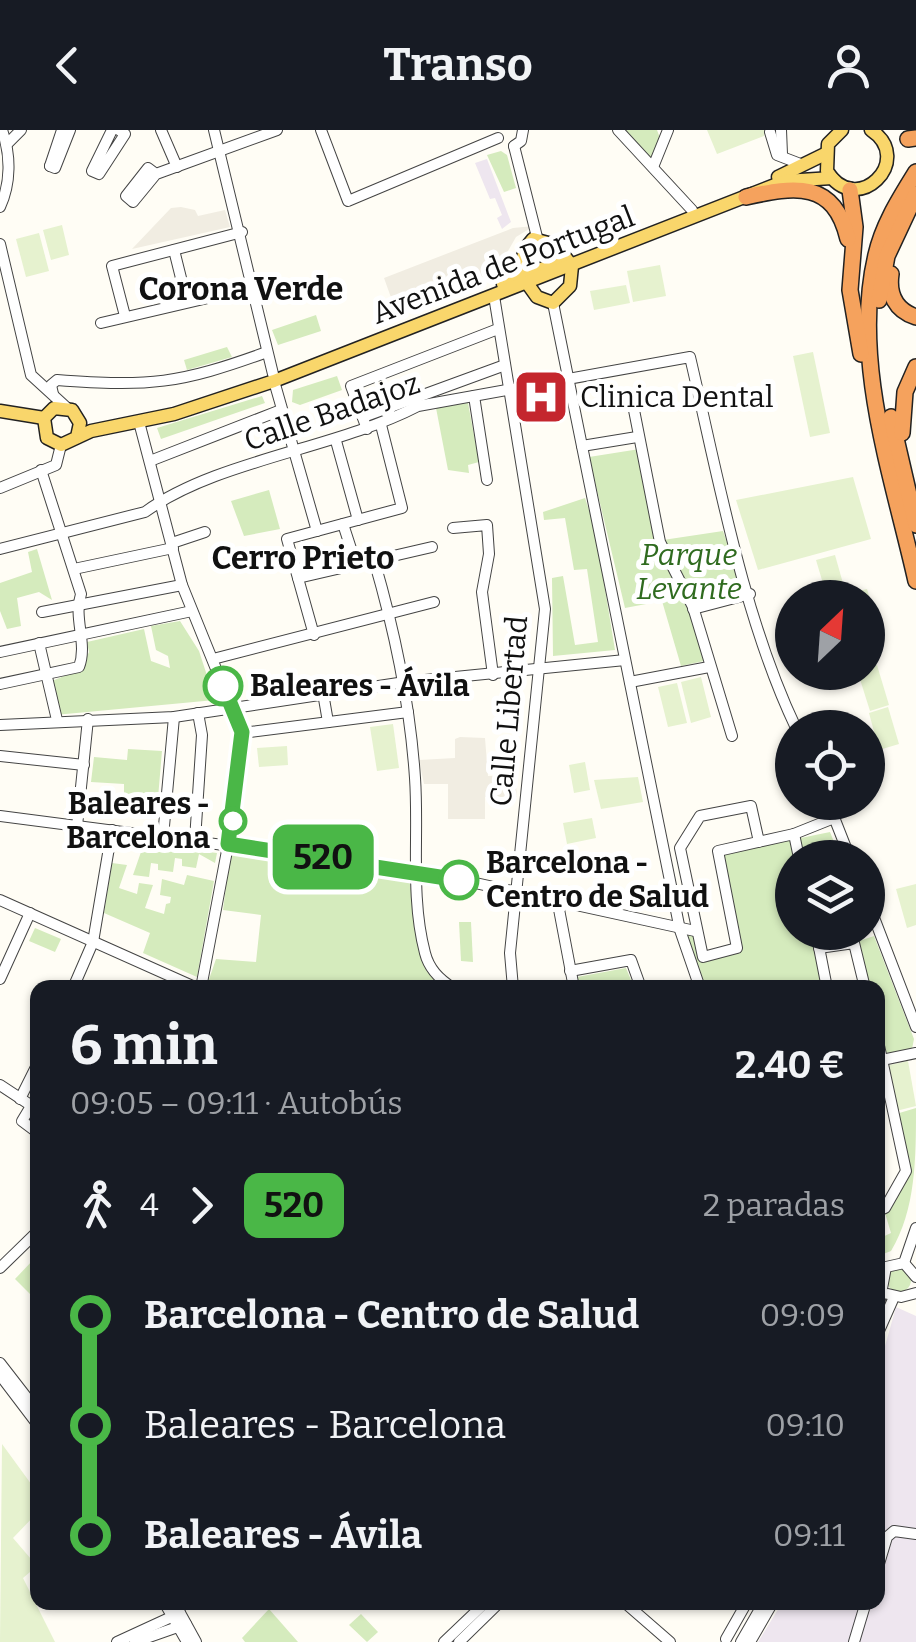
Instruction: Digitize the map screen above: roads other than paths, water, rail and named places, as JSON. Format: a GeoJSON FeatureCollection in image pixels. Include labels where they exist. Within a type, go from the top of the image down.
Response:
{"type":"FeatureCollection","features":[{"type":"Feature","properties":{"kind":"highway"},"geometry":{"type":"LineString","coordinates":[[908,504],[877,398],[867,312],[880,240],[916,172]]}},
{"type":"Feature","properties":{"kind":"highway"},"geometry":{"type":"LineString","coordinates":[[746,197],[798,189],[825,197],[844,224],[860,350],[908,504]]}},
{"type":"Feature","properties":{"kind":"highway"},"geometry":{"type":"LineString","coordinates":[[848,266],[854,227],[850,190]]}},
{"type":"Feature","properties":{"kind":"highway"},"geometry":{"type":"LineString","coordinates":[[912,201],[889,287],[896,304],[916,317]]}},
{"type":"Feature","properties":{"kind":"highway"},"geometry":{"type":"LineString","coordinates":[[912,201],[884,270],[878,344],[916,525]]}},
{"type":"Feature","properties":{"kind":"highway"},"geometry":{"type":"LineString","coordinates":[[916,366],[904,392],[902,423],[916,581]]}},
{"type":"Feature","properties":{"kind":"main road"},"geometry":{"type":"LineString","coordinates":[[842,130],[825,154],[832,178],[850,190],[871,187],[880,181],[889,162],[888,151],[875,130]]}},
{"type":"Feature","properties":{"kind":"main road"},"geometry":{"type":"LineString","coordinates":[[888,151],[913,138]]}},
{"type":"Feature","properties":{"kind":"main road","name":"Avenida de Portugal"},"geometry":{"type":"LineString","coordinates":[[570,262],[825,154]]}},
{"type":"Feature","properties":{"kind":"main road","name":"Avenida de Portugal"},"geometry":{"type":"LineString","coordinates":[[78,430],[274,378],[784,181],[832,178]]}},
{"type":"Feature","properties":{"kind":"main road"},"geometry":{"type":"LineString","coordinates":[[537,238],[556,245],[570,262],[570,286],[553,303],[537,297],[524,280],[524,250],[537,238]]}},
{"type":"Feature","properties":{"kind":"main road","name":"Avenida de Portugal"},"geometry":{"type":"LineString","coordinates":[[78,430],[139,422],[274,378],[494,296],[524,280]]}},
{"type":"Feature","properties":{"kind":"main road"},"geometry":{"type":"LineString","coordinates":[[54,408],[66,408],[78,430],[61,445],[47,438],[43,422],[54,408]]}},
{"type":"Feature","properties":{"kind":"main road"},"geometry":{"type":"LineString","coordinates":[[0,415],[43,422]]}},
{"type":"Feature","properties":{"kind":"street"},"geometry":{"type":"LineString","coordinates":[[0,207],[9,186],[7,144],[2,130]]}},
{"type":"Feature","properties":{"kind":"street"},"geometry":{"type":"LineString","coordinates":[[7,144],[21,130]]}},
{"type":"Feature","properties":{"kind":"street"},"geometry":{"type":"LineString","coordinates":[[62,130],[50,166],[55,168],[70,130]]}},
{"type":"Feature","properties":{"kind":"street"},"geometry":{"type":"LineString","coordinates":[[161,130],[176,167]]}},
{"type":"Feature","properties":{"kind":"street"},"geometry":{"type":"LineString","coordinates":[[214,130],[242,232],[281,410],[317,531]]}},
{"type":"Feature","properties":{"kind":"street"},"geometry":{"type":"LineString","coordinates":[[156,174],[277,130]]}},
{"type":"Feature","properties":{"kind":"street"},"geometry":{"type":"LineString","coordinates":[[321,130],[348,201],[498,134],[504,145],[514,146],[521,141],[523,130]]}},
{"type":"Feature","properties":{"kind":"street"},"geometry":{"type":"LineString","coordinates":[[618,130],[692,210]]}},
{"type":"Feature","properties":{"kind":"street"},"geometry":{"type":"LineString","coordinates":[[652,167],[668,130]]}},
{"type":"Feature","properties":{"kind":"street"},"geometry":{"type":"LineString","coordinates":[[774,131],[780,155],[804,166]]}},
{"type":"Feature","properties":{"kind":"street"},"geometry":{"type":"LineString","coordinates":[[514,146],[537,238]]}},
{"type":"Feature","properties":{"kind":"street"},"geometry":{"type":"LineString","coordinates":[[124,316],[112,266],[242,232]]}},
{"type":"Feature","properties":{"kind":"street"},"geometry":{"type":"LineString","coordinates":[[0,244],[31,375],[66,408]]}},
{"type":"Feature","properties":{"kind":"street"},"geometry":{"type":"LineString","coordinates":[[174,250],[187,302]]}},
{"type":"Feature","properties":{"kind":"street"},"geometry":{"type":"LineString","coordinates":[[101,323],[225,294],[255,296]]}},
{"type":"Feature","properties":{"kind":"street","name":"Calle Libertad"},"geometry":{"type":"LineString","coordinates":[[494,296],[545,610],[510,952],[512,980]]}},
{"type":"Feature","properties":{"kind":"street"},"geometry":{"type":"LineString","coordinates":[[553,303],[680,930],[697,980]]}},
{"type":"Feature","properties":{"kind":"street"},"geometry":{"type":"LineString","coordinates":[[367,430],[351,386],[498,329]]}},
{"type":"Feature","properties":{"kind":"street"},"geometry":{"type":"LineString","coordinates":[[53,394],[51,386],[56,380],[163,384],[190,380],[267,352]]}},
{"type":"Feature","properties":{"kind":"street","name":"Calle Badajoz"},"geometry":{"type":"LineString","coordinates":[[0,549],[60,530],[145,512],[161,500],[367,430],[418,406],[690,356],[711,454],[750,594]]}},
{"type":"Feature","properties":{"kind":"street","name":"Calle Badajoz"},"geometry":{"type":"LineString","coordinates":[[363,417],[505,364]]}},
{"type":"Feature","properties":{"kind":"street"},"geometry":{"type":"LineString","coordinates":[[474,396],[487,480]]}},
{"type":"Feature","properties":{"kind":"street"},"geometry":{"type":"LineString","coordinates":[[150,460],[281,410]]}},
{"type":"Feature","properties":{"kind":"street"},"geometry":{"type":"LineString","coordinates":[[634,410],[636,437],[642,445],[660,542],[694,609],[732,736]]}},
{"type":"Feature","properties":{"kind":"street"},"geometry":{"type":"LineString","coordinates":[[139,422],[182,585],[242,732],[228,844],[201,980]]}},
{"type":"Feature","properties":{"kind":"street"},"geometry":{"type":"LineString","coordinates":[[314,635],[287,539],[402,508],[380,425]]}},
{"type":"Feature","properties":{"kind":"street"},"geometry":{"type":"LineString","coordinates":[[582,446],[636,437]]}},
{"type":"Feature","properties":{"kind":"street"},"geometry":{"type":"LineString","coordinates":[[336,441],[358,520]]}},
{"type":"Feature","properties":{"kind":"street"},"geometry":{"type":"LineString","coordinates":[[0,488],[56,465],[61,445]]}},
{"type":"Feature","properties":{"kind":"street"},"geometry":{"type":"LineString","coordinates":[[0,684],[78,667],[84,652],[74,569],[41,470]]}},
{"type":"Feature","properties":{"kind":"street"},"geometry":{"type":"LineString","coordinates":[[343,524],[356,564]]}},
{"type":"Feature","properties":{"kind":"street"},"geometry":{"type":"LineString","coordinates":[[454,528],[487,524],[489,554],[482,592],[494,675]]}},
{"type":"Feature","properties":{"kind":"street"},"geometry":{"type":"LineString","coordinates":[[74,569],[172,545],[204,532]]}},
{"type":"Feature","properties":{"kind":"street"},"geometry":{"type":"LineString","coordinates":[[298,578],[432,547]]}},
{"type":"Feature","properties":{"kind":"street"},"geometry":{"type":"LineString","coordinates":[[374,560],[405,682],[425,954],[432,971],[443,980]]}},
{"type":"Feature","properties":{"kind":"street"},"geometry":{"type":"LineString","coordinates":[[42,612],[79,600],[182,585]]}},
{"type":"Feature","properties":{"kind":"street"},"geometry":{"type":"LineString","coordinates":[[694,609],[750,594],[790,710]]}},
{"type":"Feature","properties":{"kind":"street"},"geometry":{"type":"LineString","coordinates":[[212,659],[434,602]]}},
{"type":"Feature","properties":{"kind":"street"},"geometry":{"type":"LineString","coordinates":[[0,652],[192,611]]}},
{"type":"Feature","properties":{"kind":"street"},"geometry":{"type":"LineString","coordinates":[[40,643],[57,720]]}},
{"type":"Feature","properties":{"kind":"street"},"geometry":{"type":"LineString","coordinates":[[0,725],[174,716],[405,682],[625,660]]}},
{"type":"Feature","properties":{"kind":"street"},"geometry":{"type":"LineString","coordinates":[[630,682],[709,667]]}},
{"type":"Feature","properties":{"kind":"street"},"geometry":{"type":"LineString","coordinates":[[322,694],[328,722]]}},
{"type":"Feature","properties":{"kind":"street"},"geometry":{"type":"LineString","coordinates":[[242,732],[408,712]]}},
{"type":"Feature","properties":{"kind":"street"},"geometry":{"type":"LineString","coordinates":[[194,840],[202,735],[198,713]]}},
{"type":"Feature","properties":{"kind":"street"},"geometry":{"type":"LineString","coordinates":[[163,837],[174,716]]}},
{"type":"Feature","properties":{"kind":"street"},"geometry":{"type":"LineString","coordinates":[[76,826],[88,719]]}},
{"type":"Feature","properties":{"kind":"street"},"geometry":{"type":"LineString","coordinates":[[0,756],[84,764]]}},
{"type":"Feature","properties":{"kind":"street"},"geometry":{"type":"LineString","coordinates":[[759,842],[751,806],[700,816],[680,848],[703,956],[736,948],[718,851],[759,842],[794,834],[829,820]]}},
{"type":"Feature","properties":{"kind":"street"},"geometry":{"type":"LineString","coordinates":[[0,816],[416,870],[695,931]]}},
{"type":"Feature","properties":{"kind":"street"},"geometry":{"type":"LineString","coordinates":[[76,980],[94,942],[112,830]]}},
{"type":"Feature","properties":{"kind":"street"},"geometry":{"type":"LineString","coordinates":[[794,834],[796,840]]}},
{"type":"Feature","properties":{"kind":"street"},"geometry":{"type":"LineString","coordinates":[[0,900],[181,980]]}},
{"type":"Feature","properties":{"kind":"street"},"geometry":{"type":"LineString","coordinates":[[558,904],[572,980]]}},
{"type":"Feature","properties":{"kind":"street"},"geometry":{"type":"LineString","coordinates":[[0,979],[30,913]]}},
{"type":"Feature","properties":{"kind":"street"},"geometry":{"type":"LineString","coordinates":[[885,946],[916,1026]]}},
{"type":"Feature","properties":{"kind":"street"},"geometry":{"type":"LineString","coordinates":[[819,950],[826,980]]}},
{"type":"Feature","properties":{"kind":"street"},"geometry":{"type":"LineString","coordinates":[[856,950],[864,980]]}},
{"type":"Feature","properties":{"kind":"street"},"geometry":{"type":"LineString","coordinates":[[570,971],[631,960],[636,964],[639,980]]}},
{"type":"Feature","properties":{"kind":"street"},"geometry":{"type":"LineString","coordinates":[[885,1059],[916,1053]]}},
{"type":"Feature","properties":{"kind":"street"},"geometry":{"type":"LineString","coordinates":[[20,1099],[30,1079]]}},
{"type":"Feature","properties":{"kind":"street"},"geometry":{"type":"LineString","coordinates":[[0,1085],[30,1105]]}},
{"type":"Feature","properties":{"kind":"street"},"geometry":{"type":"LineString","coordinates":[[885,1093],[906,1174],[885,1208]]}},
{"type":"Feature","properties":{"kind":"street"},"geometry":{"type":"LineString","coordinates":[[885,1284],[914,1287],[904,1263],[916,1228]]}},
{"type":"Feature","properties":{"kind":"street"},"geometry":{"type":"LineString","coordinates":[[0,1268],[30,1243]]}},
{"type":"Feature","properties":{"kind":"street"},"geometry":{"type":"LineString","coordinates":[[885,1277],[889,1264],[904,1263]]}},
{"type":"Feature","properties":{"kind":"street"},"geometry":{"type":"LineString","coordinates":[[5,1369],[30,1402]]}},
{"type":"Feature","properties":{"kind":"street"},"geometry":{"type":"LineString","coordinates":[[5,1369],[30,1411]]}},
{"type":"Feature","properties":{"kind":"street"},"geometry":{"type":"LineString","coordinates":[[885,1543],[894,1531],[916,1534]]}},
{"type":"Feature","properties":{"kind":"street"},"geometry":{"type":"LineString","coordinates":[[452,1640],[479,1610]]}},
{"type":"Feature","properties":{"kind":"street"},"geometry":{"type":"LineString","coordinates":[[452,1640],[490,1610]]}},
{"type":"Feature","properties":{"kind":"street"},"geometry":{"type":"LineString","coordinates":[[633,1610],[670,1642]]}},
{"type":"Feature","properties":{"kind":"street"},"geometry":{"type":"LineString","coordinates":[[726,1639],[742,1610]]}},
{"type":"Feature","properties":{"kind":"street"},"geometry":{"type":"LineString","coordinates":[[741,1642],[759,1610]]}},
{"type":"Feature","properties":{"kind":"street"},"geometry":{"type":"LineString","coordinates":[[750,1642],[768,1610]]}},
{"type":"Feature","properties":{"kind":"street"},"geometry":{"type":"LineString","coordinates":[[854,1642],[864,1610]]}},
{"type":"Feature","properties":{"kind":"street"},"geometry":{"type":"LineString","coordinates":[[117,1642],[178,1617]]}},
{"type":"Feature","properties":{"kind":"street"},"geometry":{"type":"LineString","coordinates":[[134,1642],[178,1617]]}},
{"type":"Feature","properties":{"kind":"street"},"geometry":{"type":"LineString","coordinates":[[178,1617],[187,1642]]}},
{"type":"Feature","properties":{"kind":"street"},"geometry":{"type":"LineString","coordinates":[[178,1617],[196,1642]]}},
{"type":"Feature","properties":{"kind":"place","name":"Clinica Dental"},"geometry":{"type":"Point","coordinates":[541,397]}},
{"type":"Feature","properties":{"kind":"place","name":"Baleares - Ávila"},"geometry":{"type":"Point","coordinates":[223,686]}},
{"type":"Feature","properties":{"kind":"place","name":"Baleares - Barcelona"},"geometry":{"type":"Point","coordinates":[233,821]}},
{"type":"Feature","properties":{"kind":"place","name":"Barcelona - Centro de Salud"},"geometry":{"type":"Point","coordinates":[459,880]}},
{"type":"Feature","properties":{"kind":"district","name":"Corona Verde"},"geometry":{"type":"Point","coordinates":[241,289]}},
{"type":"Feature","properties":{"kind":"district","name":"Cerro Prieto"},"geometry":{"type":"Point","coordinates":[303,558]}},
{"type":"Feature","properties":{"kind":"park label","name":"Parque Levante"},"geometry":{"type":"Point","coordinates":[689,572]}}]}
